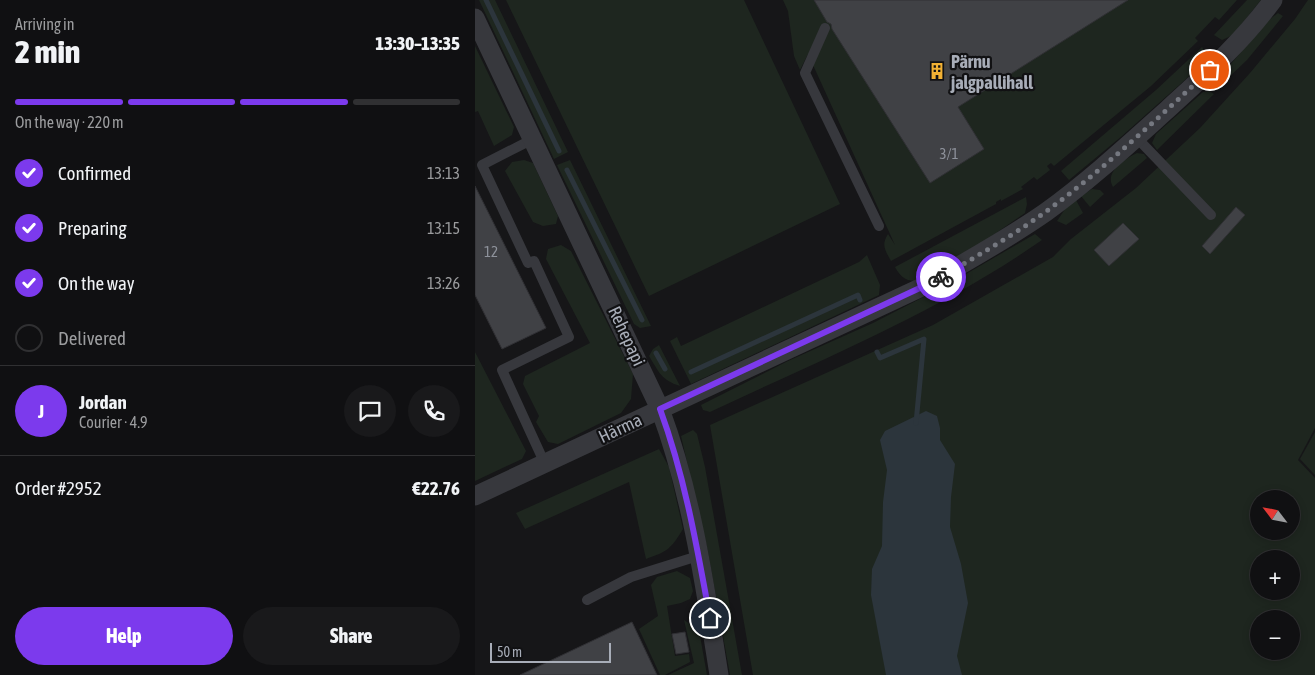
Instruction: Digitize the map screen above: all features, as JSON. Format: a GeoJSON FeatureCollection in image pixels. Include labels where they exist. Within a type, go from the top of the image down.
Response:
{"type":"FeatureCollection","features":[{"type":"Feature","properties":{"kind":"street","name":"Härma"},"geometry":{"type":"LineString","coordinates":[[475,496],[922,287],[980,254],[1046,212],[1073,192],[1225,57],[1257,22],[1273,0]]}},
{"type":"Feature","properties":{"kind":"street","name":"Rehepapi"},"geometry":{"type":"LineString","coordinates":[[475,18],[660,409],[678,462],[689,506],[719,675]]}},
{"type":"Feature","properties":{"kind":"lane"},"geometry":{"type":"LineString","coordinates":[[825,28],[805,73],[879,226]]}},
{"type":"Feature","properties":{"kind":"lane"},"geometry":{"type":"LineString","coordinates":[[1136,137],[1211,215]]}},
{"type":"Feature","properties":{"kind":"lane"},"geometry":{"type":"LineString","coordinates":[[533,139],[482,165],[528,263],[534,261],[569,337],[502,370],[545,464]]}},
{"type":"Feature","properties":{"kind":"lane"},"geometry":{"type":"LineString","coordinates":[[587,600],[631,577],[698,556]]}},
{"type":"Feature","properties":{"kind":"shaded area"},"geometry":{"type":"Polygon","coordinates":[[[479,0],[495,0],[568,152],[554,159],[479,0]]]}},
{"type":"Feature","properties":{"kind":"shaded area"},"geometry":{"type":"Polygon","coordinates":[[[506,0],[744,0],[840,204],[649,296],[506,0]]]}},
{"type":"Feature","properties":{"kind":"shaded area"},"geometry":{"type":"Polygon","coordinates":[[[783,0],[1237,0],[1219,20],[1215,17],[1195,38],[1198,41],[1151,86],[1054,166],[1051,163],[1047,166],[1050,170],[1037,180],[1034,177],[1021,187],[1023,189],[1001,201],[1001,199],[996,204],[891,261],[885,248],[888,234],[895,245],[808,54],[800,70],[794,56],[788,11],[783,0]]]}},
{"type":"Feature","properties":{"kind":"shaded area"},"geometry":{"type":"Polygon","coordinates":[[[1247,0],[1261,0],[1233,35],[1222,40],[1214,35],[1247,0]]]}},
{"type":"Feature","properties":{"kind":"shaded area"},"geometry":{"type":"Polygon","coordinates":[[[1308,0],[1315,0],[1315,428],[1298,460],[1315,478],[1315,675],[753,675],[710,425],[933,325],[1053,257],[1071,239],[1136,188],[1200,128],[1250,73],[1295,19],[1308,0]]]}},
{"type":"Feature","properties":{"kind":"shaded area"},"geometry":{"type":"Polygon","coordinates":[[[1278,13],[1283,16],[1247,60],[1226,80],[1225,73],[1229,66],[1270,19],[1278,13]]]}},
{"type":"Feature","properties":{"kind":"shaded area"},"geometry":{"type":"Polygon","coordinates":[[[475,46],[514,127],[512,135],[494,146],[478,111],[475,112],[475,46]]]}},
{"type":"Feature","properties":{"kind":"shaded area"},"geometry":{"type":"Polygon","coordinates":[[[1202,47],[1208,56],[1204,63],[1069,180],[1061,171],[1156,90],[1202,47]]]}},
{"type":"Feature","properties":{"kind":"shaded area"},"geometry":{"type":"Polygon","coordinates":[[[1209,91],[1214,94],[1157,150],[1152,143],[1156,134],[1203,92],[1209,91]]]}},
{"type":"Feature","properties":{"kind":"shaded area"},"geometry":{"type":"Polygon","coordinates":[[[1137,153],[1144,154],[1147,158],[1113,187],[1111,176],[1113,171],[1122,162],[1137,153]]]}},
{"type":"Feature","properties":{"kind":"shaded area"},"geometry":{"type":"Polygon","coordinates":[[[524,160],[533,163],[558,216],[556,224],[543,226],[533,222],[505,171],[512,162],[524,160]]]}},
{"type":"Feature","properties":{"kind":"shaded area"},"geometry":{"type":"Polygon","coordinates":[[[570,160],[651,326],[640,328],[634,324],[557,165],[570,160]]]}},
{"type":"Feature","properties":{"kind":"shaded area"},"geometry":{"type":"Polygon","coordinates":[[[1092,189],[1100,190],[1104,194],[1090,207],[1081,196],[1092,189]]]}},
{"type":"Feature","properties":{"kind":"shaded area"},"geometry":{"type":"Polygon","coordinates":[[[1026,197],[1025,213],[986,240],[914,281],[903,277],[895,267],[1026,197]]]}},
{"type":"Feature","properties":{"kind":"shaded area"},"geometry":{"type":"Polygon","coordinates":[[[1076,200],[1083,213],[1066,225],[1057,221],[1065,209],[1076,200]]]}},
{"type":"Feature","properties":{"kind":"shaded area"},"geometry":{"type":"Polygon","coordinates":[[[1035,234],[1042,240],[1003,266],[921,312],[710,412],[703,410],[701,405],[788,361],[873,323],[947,285],[1035,234]]]}},
{"type":"Feature","properties":{"kind":"shaded area"},"geometry":{"type":"Polygon","coordinates":[[[561,245],[571,251],[633,374],[631,399],[621,413],[558,444],[548,442],[536,422],[539,416],[523,384],[525,376],[590,343],[546,259],[548,249],[561,245]]]}},
{"type":"Feature","properties":{"kind":"shaded area"},"geometry":{"type":"Polygon","coordinates":[[[867,255],[880,285],[879,295],[691,384],[670,341],[677,337],[681,346],[859,262],[867,255]]]}},
{"type":"Feature","properties":{"kind":"shaded area"},"geometry":{"type":"Polygon","coordinates":[[[659,345],[680,386],[664,378],[649,356],[653,349],[659,345]]]}},
{"type":"Feature","properties":{"kind":"shaded area"},"geometry":{"type":"Polygon","coordinates":[[[475,352],[526,451],[522,459],[475,481],[475,352]]]}},
{"type":"Feature","properties":{"kind":"shaded area"},"geometry":{"type":"Polygon","coordinates":[[[926,411],[937,416],[940,440],[955,464],[950,527],[961,564],[968,603],[957,656],[962,675],[886,675],[871,595],[872,569],[882,546],[883,502],[887,470],[880,440],[885,431],[926,411]]]}},
{"type":"Feature","properties":{"kind":"shaded area"},"geometry":{"type":"Polygon","coordinates":[[[693,430],[697,434],[705,467],[742,675],[730,675],[708,552],[681,436],[693,430]]]}},
{"type":"Feature","properties":{"kind":"shaded area"},"geometry":{"type":"Polygon","coordinates":[[[1315,432],[1315,475],[1300,459],[1315,432]]]}},
{"type":"Feature","properties":{"kind":"shaded area"},"geometry":{"type":"Polygon","coordinates":[[[659,449],[669,467],[683,529],[671,546],[659,554],[646,559],[629,482],[525,529],[516,513],[659,449]]]}},
{"type":"Feature","properties":{"kind":"shaded area"},"geometry":{"type":"Polygon","coordinates":[[[677,571],[690,578],[693,591],[690,599],[667,606],[675,656],[689,654],[690,662],[665,675],[660,675],[639,629],[658,616],[651,585],[657,577],[677,571]]]}},
{"type":"Feature","properties":{"kind":"shaded area"},"geometry":{"type":"Polygon","coordinates":[[[684,620],[699,630],[707,675],[668,675],[694,663],[684,620]]]}},
{"type":"Feature","properties":{"kind":"building","name":"Pärnu jalgpallihall"},"geometry":{"type":"Polygon","coordinates":[[[814,0],[1128,0],[958,107],[984,149],[930,183],[832,29],[831,24],[827,22],[814,0]]]}},
{"type":"Feature","properties":{"kind":"building"},"geometry":{"type":"Polygon","coordinates":[[[475,186],[546,328],[502,349],[475,295],[475,186]]]}},
{"type":"Feature","properties":{"kind":"building"},"geometry":{"type":"Polygon","coordinates":[[[1236,207],[1245,215],[1210,254],[1202,246],[1236,207]]]}},
{"type":"Feature","properties":{"kind":"building"},"geometry":{"type":"Polygon","coordinates":[[[1123,223],[1139,239],[1109,266],[1094,250],[1123,223]]]}},
{"type":"Feature","properties":{"kind":"building"},"geometry":{"type":"Polygon","coordinates":[[[632,622],[657,675],[520,675],[632,622]]]}},
{"type":"Feature","properties":{"kind":"building"},"geometry":{"type":"Polygon","coordinates":[[[685,632],[689,652],[676,654],[672,634],[685,632]]]}},
{"type":"Feature","properties":{"kind":"waterway"},"geometry":{"type":"LineString","coordinates":[[486,0],[559,151]]}},
{"type":"Feature","properties":{"kind":"waterway"},"geometry":{"type":"LineString","coordinates":[[567,170],[642,320]]}},
{"type":"Feature","properties":{"kind":"waterway"},"geometry":{"type":"LineString","coordinates":[[691,372],[858,295],[860,300]]}},
{"type":"Feature","properties":{"kind":"waterway"},"geometry":{"type":"LineString","coordinates":[[877,352],[880,358],[924,339],[916,423]]}},
{"type":"Feature","properties":{"kind":"waterway"},"geometry":{"type":"LineString","coordinates":[[656,353],[665,369]]}},
{"type":"Feature","properties":{"kind":"way so far"},"geometry":{"type":"LineString","coordinates":[[941,277],[989,249],[1073,192],[1210,70]]}},
{"type":"Feature","properties":{"kind":"place","name":"Pärnu jalgpallihall"},"geometry":{"type":"Point","coordinates":[937,71]}},
{"type":"Feature","properties":{"kind":"route"},"geometry":{"type":"LineString","coordinates":[[710,618],[689,506],[678,462],[660,409],[941,277]]}}]}
